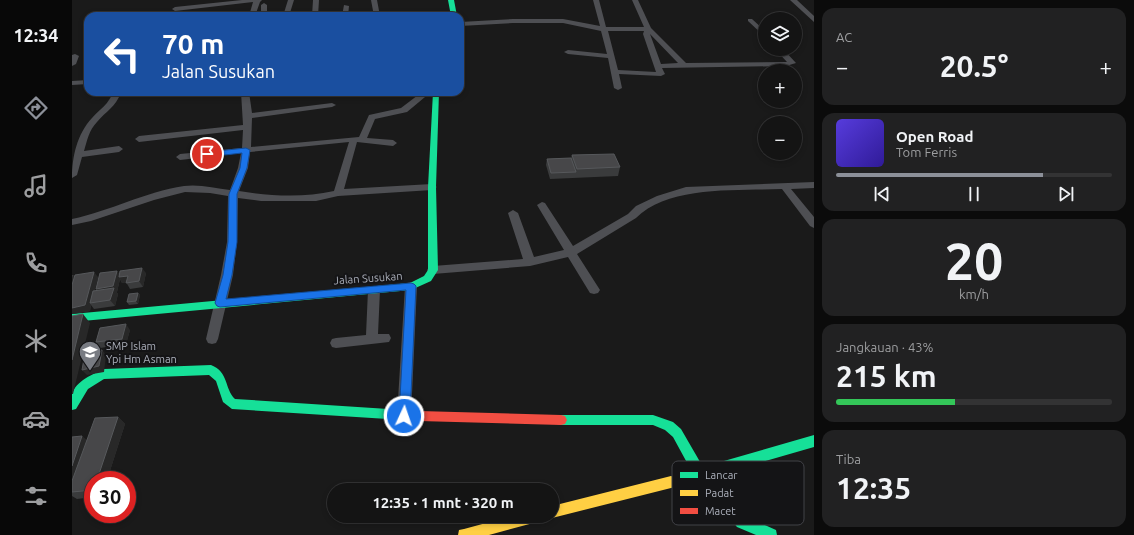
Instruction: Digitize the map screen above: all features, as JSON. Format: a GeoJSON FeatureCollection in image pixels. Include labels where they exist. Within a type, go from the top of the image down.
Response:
{"type":"FeatureCollection","features":[{"type":"Feature","properties":{"kind":"main road"},"geometry":{"type":"LineString","coordinates":[[451,0],[453,12]]}},
{"type":"Feature","properties":{"kind":"main road"},"geometry":{"type":"LineString","coordinates":[[433,270],[432,187],[436,96]]}},
{"type":"Feature","properties":{"kind":"main road","name":"Jalan Susukan"},"geometry":{"type":"LineString","coordinates":[[72,318],[411,286],[428,278],[432,275],[433,270]]}},
{"type":"Feature","properties":{"kind":"main road"},"geometry":{"type":"LineString","coordinates":[[72,405],[79,392],[89,379],[104,374],[211,370],[220,378],[227,399],[232,404],[404,416],[589,421],[653,420],[669,426],[677,433],[693,461]]}},
{"type":"Feature","properties":{"kind":"main road"},"geometry":{"type":"LineString","coordinates":[[745,461],[814,441]]}},
{"type":"Feature","properties":{"kind":"main road"},"geometry":{"type":"LineString","coordinates":[[559,510],[672,481]]}},
{"type":"Feature","properties":{"kind":"main road"},"geometry":{"type":"LineString","coordinates":[[464,535],[510,523]]}},
{"type":"Feature","properties":{"kind":"main road"},"geometry":{"type":"LineString","coordinates":[[749,525],[771,535]]}},
{"type":"Feature","properties":{"kind":"street"},"geometry":{"type":"LineString","coordinates":[[175,9],[223,2],[258,0],[254,12]]}},
{"type":"Feature","properties":{"kind":"street"},"geometry":{"type":"LineString","coordinates":[[287,12],[291,0]]}},
{"type":"Feature","properties":{"kind":"street"},"geometry":{"type":"LineString","coordinates":[[315,12],[316,0]]}},
{"type":"Feature","properties":{"kind":"street"},"geometry":{"type":"LineString","coordinates":[[374,0],[376,12]]}},
{"type":"Feature","properties":{"kind":"street"},"geometry":{"type":"LineString","coordinates":[[596,0],[618,88]]}},
{"type":"Feature","properties":{"kind":"street"},"geometry":{"type":"LineString","coordinates":[[635,0],[648,29],[686,66]]}},
{"type":"Feature","properties":{"kind":"street"},"geometry":{"type":"LineString","coordinates":[[793,0],[814,20]]}},
{"type":"Feature","properties":{"kind":"street"},"geometry":{"type":"LineString","coordinates":[[264,5],[264,12]]}},
{"type":"Feature","properties":{"kind":"street"},"geometry":{"type":"LineString","coordinates":[[345,12],[346,6]]}},
{"type":"Feature","properties":{"kind":"street"},"geometry":{"type":"LineString","coordinates":[[750,20],[758,28]]}},
{"type":"Feature","properties":{"kind":"street"},"geometry":{"type":"LineString","coordinates":[[464,24],[513,21],[563,21],[603,29],[648,29]]}},
{"type":"Feature","properties":{"kind":"street"},"geometry":{"type":"LineString","coordinates":[[615,72],[660,74],[646,34],[648,29]]}},
{"type":"Feature","properties":{"kind":"street"},"geometry":{"type":"LineString","coordinates":[[568,52],[610,56]]}},
{"type":"Feature","properties":{"kind":"street"},"geometry":{"type":"LineString","coordinates":[[72,64],[75,56]]}},
{"type":"Feature","properties":{"kind":"street"},"geometry":{"type":"LineString","coordinates":[[657,66],[786,64],[792,62],[786,56]]}},
{"type":"Feature","properties":{"kind":"street"},"geometry":{"type":"LineString","coordinates":[[72,83],[84,82]]}},
{"type":"Feature","properties":{"kind":"street"},"geometry":{"type":"LineString","coordinates":[[72,174],[86,131],[94,120],[114,101],[116,96]]}},
{"type":"Feature","properties":{"kind":"street"},"geometry":{"type":"LineString","coordinates":[[212,339],[227,275],[232,242],[233,194],[243,168],[246,150],[248,116],[246,96]]}},
{"type":"Feature","properties":{"kind":"street"},"geometry":{"type":"LineString","coordinates":[[338,193],[358,139],[372,117],[404,110],[422,96]]}},
{"type":"Feature","properties":{"kind":"street"},"geometry":{"type":"LineString","coordinates":[[248,116],[332,105]]}},
{"type":"Feature","properties":{"kind":"street"},"geometry":{"type":"LineString","coordinates":[[140,139],[247,127]]}},
{"type":"Feature","properties":{"kind":"street"},"geometry":{"type":"LineString","coordinates":[[180,157],[358,139],[393,143]]}},
{"type":"Feature","properties":{"kind":"street"},"geometry":{"type":"LineString","coordinates":[[78,155],[119,149]]}},
{"type":"Feature","properties":{"kind":"street"},"geometry":{"type":"LineString","coordinates":[[433,270],[530,262],[570,252],[660,198],[686,190],[814,185]]}},
{"type":"Feature","properties":{"kind":"street"},"geometry":{"type":"LineString","coordinates":[[784,186],[814,224]]}},
{"type":"Feature","properties":{"kind":"street"},"geometry":{"type":"LineString","coordinates":[[72,222],[169,192],[185,189],[210,190],[261,198],[316,198],[338,193],[432,187]]}},
{"type":"Feature","properties":{"kind":"street"},"geometry":{"type":"LineString","coordinates":[[542,205],[594,290]]}},
{"type":"Feature","properties":{"kind":"street"},"geometry":{"type":"LineString","coordinates":[[513,213],[530,262]]}},
{"type":"Feature","properties":{"kind":"street"},"geometry":{"type":"LineString","coordinates":[[404,416],[411,286]]}},
{"type":"Feature","properties":{"kind":"street"},"geometry":{"type":"LineString","coordinates":[[372,339],[374,290]]}},
{"type":"Feature","properties":{"kind":"street"},"geometry":{"type":"LineString","coordinates":[[336,343],[385,338]]}},
{"type":"Feature","properties":{"kind":"building"},"geometry":{"type":"Polygon","coordinates":[[[614,154],[620,167],[577,169],[572,155],[614,154]]]}},
{"type":"Feature","properties":{"kind":"building"},"geometry":{"type":"Polygon","coordinates":[[[571,158],[576,172],[551,173],[547,159],[571,158]]]}},
{"type":"Feature","properties":{"kind":"building"},"geometry":{"type":"Polygon","coordinates":[[[142,268],[139,281],[126,283],[128,276],[119,277],[120,271],[142,268]]]}},
{"type":"Feature","properties":{"kind":"building"},"geometry":{"type":"Polygon","coordinates":[[[117,271],[113,286],[96,289],[100,273],[117,271]]]}},
{"type":"Feature","properties":{"kind":"building"},"geometry":{"type":"Polygon","coordinates":[[[94,272],[85,305],[72,308],[72,285],[75,275],[94,272]]]}},
{"type":"Feature","properties":{"kind":"building"},"geometry":{"type":"Polygon","coordinates":[[[114,288],[110,300],[90,303],[93,291],[114,288]]]}},
{"type":"Feature","properties":{"kind":"building"},"geometry":{"type":"Polygon","coordinates":[[[138,293],[136,301],[127,302],[129,294],[138,293]]]}},
{"type":"Feature","properties":{"kind":"building"},"geometry":{"type":"Polygon","coordinates":[[[83,314],[72,360],[72,316],[83,314]]]}},
{"type":"Feature","properties":{"kind":"building"},"geometry":{"type":"Polygon","coordinates":[[[126,324],[122,339],[96,342],[100,328],[126,324]]]}},
{"type":"Feature","properties":{"kind":"building"},"geometry":{"type":"Polygon","coordinates":[[[102,350],[99,366],[82,370],[85,353],[102,350]]]}},
{"type":"Feature","properties":{"kind":"building"},"geometry":{"type":"Polygon","coordinates":[[[118,417],[100,471],[84,471],[84,491],[72,492],[72,481],[95,418],[118,417]]]}},
{"type":"Feature","properties":{"kind":"building"},"geometry":{"type":"Polygon","coordinates":[[[82,436],[72,466],[72,437],[82,436]]]}},
{"type":"Feature","properties":{"kind":"traffic: fast"},"geometry":{"type":"LineString","coordinates":[[451,0],[453,12]]}},
{"type":"Feature","properties":{"kind":"traffic: fast"},"geometry":{"type":"LineString","coordinates":[[72,318],[411,286],[428,279],[433,270],[432,187],[436,96]]}},
{"type":"Feature","properties":{"kind":"traffic: fast"},"geometry":{"type":"LineString","coordinates":[[72,405],[78,394],[89,382],[104,374],[211,370],[220,378],[227,399],[232,404],[419,416]]}},
{"type":"Feature","properties":{"kind":"traffic: fast"},"geometry":{"type":"LineString","coordinates":[[561,420],[653,420],[669,426],[677,433],[693,461]]}},
{"type":"Feature","properties":{"kind":"traffic: fast"},"geometry":{"type":"LineString","coordinates":[[744,461],[814,441]]}},
{"type":"Feature","properties":{"kind":"traffic: fast"},"geometry":{"type":"LineString","coordinates":[[749,525],[771,535]]}},
{"type":"Feature","properties":{"kind":"traffic: slow"},"geometry":{"type":"LineString","coordinates":[[559,510],[671,482]]}},
{"type":"Feature","properties":{"kind":"traffic: slow"},"geometry":{"type":"LineString","coordinates":[[464,535],[510,523]]}},
{"type":"Feature","properties":{"kind":"traffic: jam"},"geometry":{"type":"LineString","coordinates":[[419,416],[561,420]]}},
{"type":"Feature","properties":{"kind":"place","name":"SMP Islam Ypi Hm Asman"},"geometry":{"type":"Point","coordinates":[90,372]}},
{"type":"Feature","properties":{"kind":"route"},"geometry":{"type":"LineString","coordinates":[[207,154],[246,150],[243,168],[233,194],[234,217],[232,242],[227,275],[220,303],[411,286],[404,416]]}}]}
